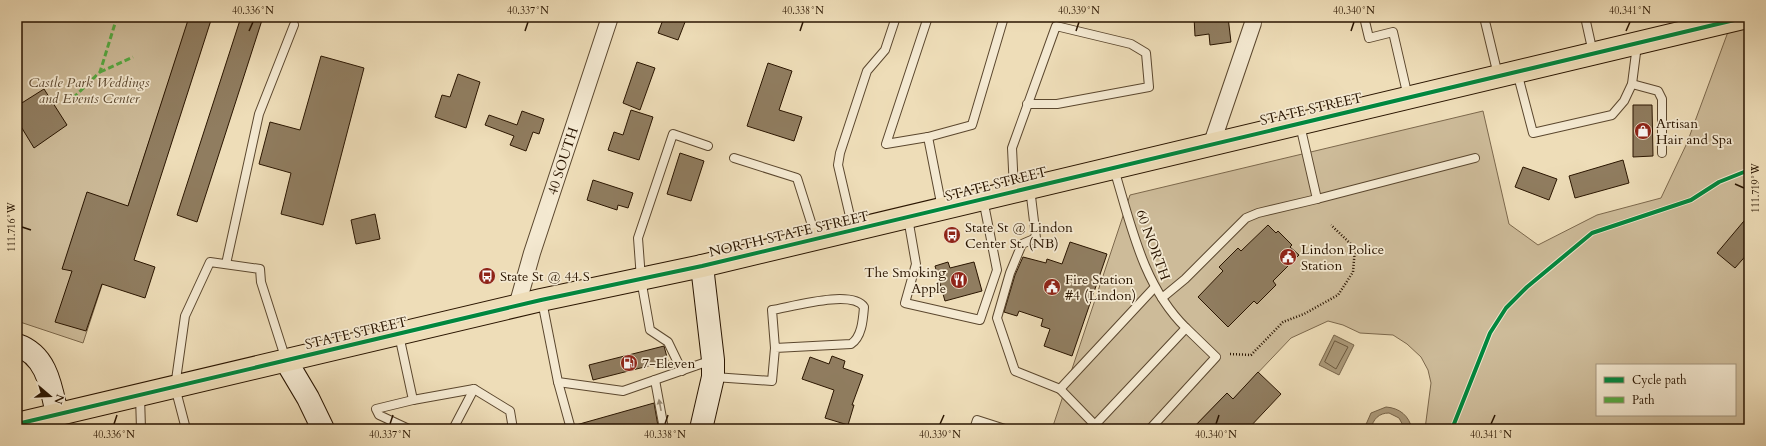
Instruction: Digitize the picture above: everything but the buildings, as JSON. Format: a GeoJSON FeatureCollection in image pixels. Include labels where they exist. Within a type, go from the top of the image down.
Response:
{"type":"FeatureCollection","features":[{"type":"Feature","properties":{"kind":"main road","name":"STATE STREET"},"geometry":{"type":"LineString","coordinates":[[882,223],[1212,143],[1747,17]]}},
{"type":"Feature","properties":{"kind":"main road","name":"NORTH STATE STREET"},"geometry":{"type":"LineString","coordinates":[[702,266],[882,223]]}},
{"type":"Feature","properties":{"kind":"main road","name":"STATE STREET"},"geometry":{"type":"LineString","coordinates":[[17,424],[541,300],[702,266]]}},
{"type":"Feature","properties":{"kind":"street","name":"40 SOUTH"},"geometry":{"type":"LineString","coordinates":[[518,306],[532,253],[610,17]]}},
{"type":"Feature","properties":{"kind":"street"},"geometry":{"type":"LineString","coordinates":[[1212,143],[1251,19]]}},
{"type":"Feature","properties":{"kind":"street"},"geometry":{"type":"LineString","coordinates":[[701,429],[713,368],[702,266]]}},
{"type":"Feature","properties":{"kind":"street"},"geometry":{"type":"LineString","coordinates":[[17,345],[27,348],[42,364],[48,375],[57,414]]}},
{"type":"Feature","properties":{"kind":"street"},"geometry":{"type":"LineString","coordinates":[[286,361],[308,398],[323,429]]}},
{"type":"Feature","properties":{"kind":"lane"},"geometry":{"type":"LineString","coordinates":[[854,230],[838,165],[840,153],[868,71],[885,50],[896,17]]}},
{"type":"Feature","properties":{"kind":"lane"},"geometry":{"type":"LineString","coordinates":[[928,17],[886,144],[928,137],[972,125],[1004,17]]}},
{"type":"Feature","properties":{"kind":"lane"},"geometry":{"type":"LineString","coordinates":[[1364,17],[1369,38],[1393,32],[1408,97]]}},
{"type":"Feature","properties":{"kind":"lane"},"geometry":{"type":"LineString","coordinates":[[1484,17],[1533,133],[1612,115],[1624,102],[1632,84],[1637,43]]}},
{"type":"Feature","properties":{"kind":"lane"},"geometry":{"type":"LineString","coordinates":[[1586,17],[1593,54]]}},
{"type":"Feature","properties":{"kind":"lane"},"geometry":{"type":"LineString","coordinates":[[226,264],[259,114],[294,25]]}},
{"type":"Feature","properties":{"kind":"lane"},"geometry":{"type":"LineString","coordinates":[[1027,104],[1057,104],[1149,87],[1146,53],[1131,44],[1056,26],[1027,104],[1012,148],[1036,238],[1022,244],[1010,273],[997,318],[1014,371],[1060,389],[1093,427],[1186,328]]}},
{"type":"Feature","properties":{"kind":"lane"},"geometry":{"type":"LineString","coordinates":[[1632,84],[1658,91],[1662,99],[1662,153]]}},
{"type":"Feature","properties":{"kind":"lane"},"geometry":{"type":"LineString","coordinates":[[1300,123],[1317,199]]}},
{"type":"Feature","properties":{"kind":"lane"},"geometry":{"type":"LineString","coordinates":[[682,371],[668,342],[650,330],[641,279],[638,238],[673,134],[708,146]]}},
{"type":"Feature","properties":{"kind":"lane"},"geometry":{"type":"LineString","coordinates":[[928,137],[942,209]]}},
{"type":"Feature","properties":{"kind":"lane"},"geometry":{"type":"LineString","coordinates":[[734,158],[797,178],[816,239]]}},
{"type":"Feature","properties":{"kind":"lane"},"geometry":{"type":"LineString","coordinates":[[1162,298],[1185,279],[1246,218],[1258,213],[1476,158]]}},
{"type":"Feature","properties":{"kind":"lane","name":"60 NORTH"},"geometry":{"type":"LineString","coordinates":[[1114,167],[1146,271],[1154,288],[1172,314],[1216,357],[1150,429]]}},
{"type":"Feature","properties":{"kind":"lane"},"geometry":{"type":"LineString","coordinates":[[908,217],[916,264],[905,303],[980,320],[997,270],[983,199]]}},
{"type":"Feature","properties":{"kind":"lane"},"geometry":{"type":"LineString","coordinates":[[186,429],[176,387],[185,316],[210,262],[260,268],[261,282],[286,361]]}},
{"type":"Feature","properties":{"kind":"lane"},"geometry":{"type":"LineString","coordinates":[[1060,389],[1154,288]]}},
{"type":"Feature","properties":{"kind":"lane"},"geometry":{"type":"LineString","coordinates":[[558,382],[623,391],[682,371],[713,368],[772,381],[775,348],[772,310],[848,299],[856,300],[864,307],[860,330],[856,340],[851,344],[775,348]]}},
{"type":"Feature","properties":{"kind":"lane"},"geometry":{"type":"LineString","coordinates":[[541,300],[558,382],[571,429]]}},
{"type":"Feature","properties":{"kind":"lane"},"geometry":{"type":"LineString","coordinates":[[399,334],[413,400]]}},
{"type":"Feature","properties":{"kind":"lane"},"geometry":{"type":"LineString","coordinates":[[655,380],[664,429]]}},
{"type":"Feature","properties":{"kind":"lane"},"geometry":{"type":"LineString","coordinates":[[453,429],[474,389]]}},
{"type":"Feature","properties":{"kind":"lane"},"geometry":{"type":"LineString","coordinates":[[409,429],[379,415],[376,409],[413,400],[474,389],[510,411],[513,429]]}},
{"type":"Feature","properties":{"kind":"lane"},"geometry":{"type":"LineString","coordinates":[[140,395],[141,429]]}},
{"type":"Feature","properties":{"kind":"lane"},"geometry":{"type":"LineString","coordinates":[[974,429],[978,420],[1005,429]]}},
{"type":"Feature","properties":{"kind":"path"},"geometry":{"type":"LineString","coordinates":[[1230,354],[1251,355],[1283,322],[1304,314],[1338,295],[1353,272],[1355,248],[1332,225]]}},
{"type":"Feature","properties":{"kind":"green space","name":"Castle Park Weddings and Events Center"},"geometry":{"type":"Polygon","coordinates":[[[17,17],[190,17],[83,343],[17,321],[17,17]]]}},
{"type":"Feature","properties":{"kind":"green space"},"geometry":{"type":"Polygon","coordinates":[[[1732,21],[1749,21],[1749,425],[1738,429],[1425,429],[1431,383],[1428,370],[1421,357],[1407,344],[1393,335],[1360,333],[1343,325],[1328,321],[1291,338],[1233,399],[1227,393],[1192,429],[1052,429],[1130,195],[1483,111],[1509,224],[1538,245],[1597,215],[1661,198],[1687,143],[1732,21]]]}},
{"type":"Feature","properties":{"kind":"water"},"geometry":{"type":"Polygon","coordinates":[[[1334,335],[1354,345],[1339,375],[1319,365],[1334,335]]]}},
{"type":"Feature","properties":{"kind":"water"},"geometry":{"type":"Polygon","coordinates":[[[1386,407],[1400,411],[1409,420],[1412,429],[1405,429],[1399,418],[1389,413],[1379,415],[1373,422],[1371,429],[1364,429],[1371,413],[1386,407]]]}},
{"type":"Feature","properties":{"kind":"marked path"},"geometry":{"type":"LineString","coordinates":[[73,98],[100,72],[117,17]]}},
{"type":"Feature","properties":{"kind":"marked path"},"geometry":{"type":"LineString","coordinates":[[100,72],[133,57]]}},
{"type":"Feature","properties":{"kind":"cycle path"},"geometry":{"type":"LineString","coordinates":[[17,424],[541,300],[702,266],[1747,17]]}},
{"type":"Feature","properties":{"kind":"cycle path"},"geometry":{"type":"LineString","coordinates":[[1452,429],[1490,333],[1506,308],[1527,287],[1592,233],[1691,200],[1719,182],[1749,170]]}},
{"type":"Feature","properties":{"kind":"place","name":"Artisan Hair and Spa"},"geometry":{"type":"Point","coordinates":[1643,131]}},
{"type":"Feature","properties":{"kind":"place","name":"State St @ Lindon Center St. (NB)"},"geometry":{"type":"Point","coordinates":[952,235]}},
{"type":"Feature","properties":{"kind":"place","name":"Lindon Police Station"},"geometry":{"type":"Point","coordinates":[1288,257]}},
{"type":"Feature","properties":{"kind":"place","name":"State St @ 44 S"},"geometry":{"type":"Point","coordinates":[487,276]}},
{"type":"Feature","properties":{"kind":"place","name":"The Smoking Apple"},"geometry":{"type":"Point","coordinates":[959,280]}},
{"type":"Feature","properties":{"kind":"place","name":"Fire Station #4 (Lindon)"},"geometry":{"type":"Point","coordinates":[1052,287]}},
{"type":"Feature","properties":{"kind":"place","name":"7-Eleven"},"geometry":{"type":"Point","coordinates":[629,363]}}]}
